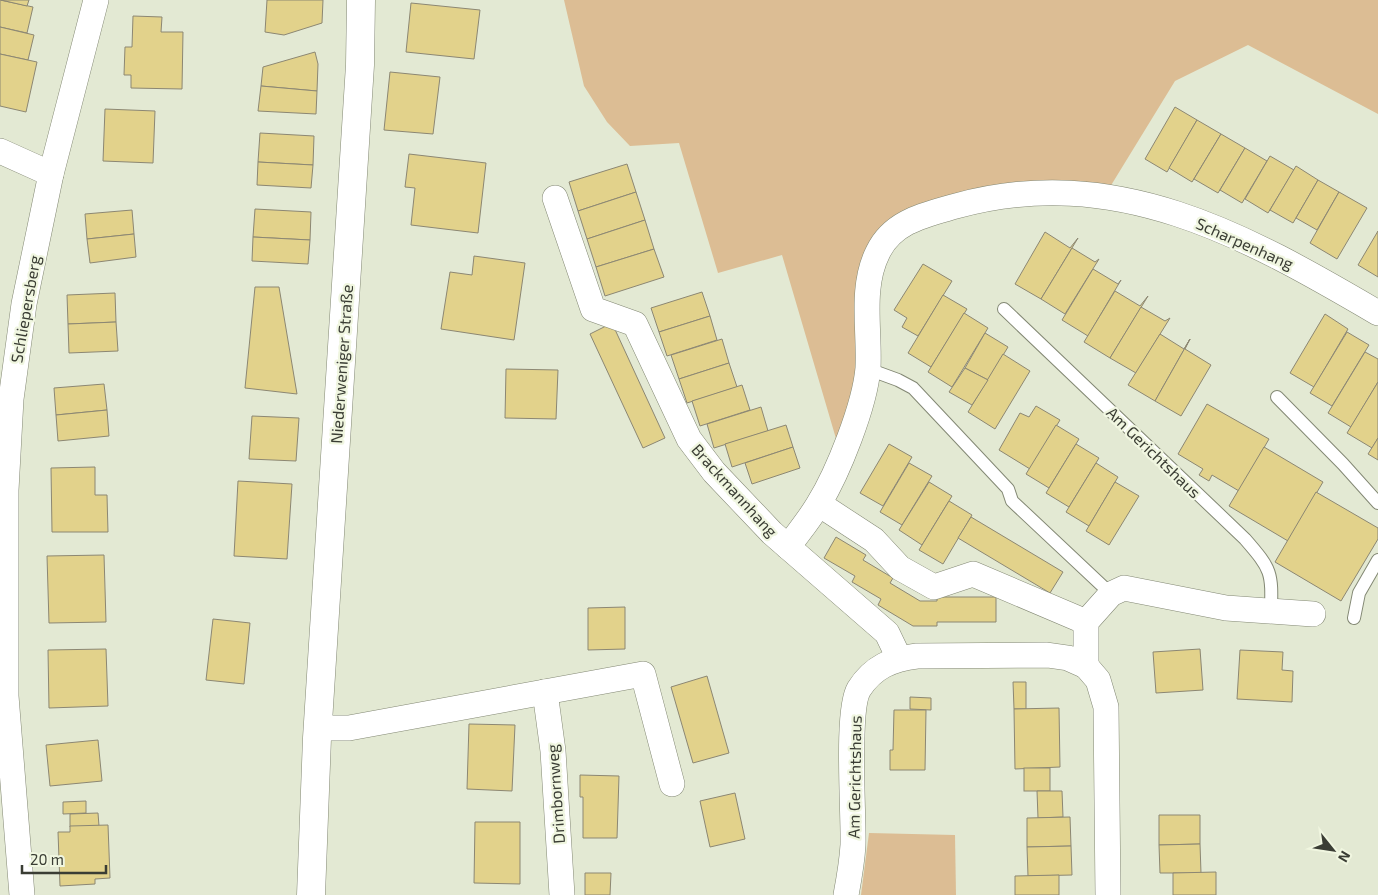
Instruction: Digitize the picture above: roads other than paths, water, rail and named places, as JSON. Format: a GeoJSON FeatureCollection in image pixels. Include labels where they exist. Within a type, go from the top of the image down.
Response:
{"type":"FeatureCollection","features":[{"type":"Feature","properties":{"kind":"street","name":"Schliepersberg"},"geometry":{"type":"LineString","coordinates":[[22,895],[6,696],[6,490],[11,398],[24,304],[51,174],[96,0]]}},
{"type":"Feature","properties":{"kind":"street","name":"Niederweniger Straße"},"geometry":{"type":"LineString","coordinates":[[311,895],[318,728],[360,65],[361,0]]}},
{"type":"Feature","properties":{"kind":"street"},"geometry":{"type":"LineString","coordinates":[[0,151],[51,174]]}},
{"type":"Feature","properties":{"kind":"street","name":"Scharpenhang"},"geometry":{"type":"LineString","coordinates":[[868,369],[870,275],[878,252],[894,230],[919,217],[1008,196],[1045,193],[1102,195],[1170,211],[1290,261],[1378,313]]}},
{"type":"Feature","properties":{"kind":"street","name":"Brackmannhang"},"geometry":{"type":"LineString","coordinates":[[555,198],[593,309],[634,324],[689,439],[714,472],[772,533],[814,572],[887,633],[899,658]]}},
{"type":"Feature","properties":{"kind":"street"},"geometry":{"type":"LineString","coordinates":[[788,547],[819,504],[846,446],[863,393],[868,369]]}},
{"type":"Feature","properties":{"kind":"street"},"geometry":{"type":"LineString","coordinates":[[819,504],[874,540],[900,568],[934,587],[973,574],[1086,622]]}},
{"type":"Feature","properties":{"kind":"street"},"geometry":{"type":"LineString","coordinates":[[1108,895],[1106,707],[1098,680],[1086,666],[1086,622],[1111,594],[1124,588],[1226,608],[1313,614]]}},
{"type":"Feature","properties":{"kind":"street","name":"Am Gerichtshaus"},"geometry":{"type":"LineString","coordinates":[[846,895],[853,847],[853,717],[858,690],[876,668],[899,658],[1047,655],[1068,658],[1086,666]]}},
{"type":"Feature","properties":{"kind":"street"},"geometry":{"type":"LineString","coordinates":[[318,728],[350,728],[643,674],[672,784]]}},
{"type":"Feature","properties":{"kind":"street","name":"Drimbornweg"},"geometry":{"type":"LineString","coordinates":[[545,692],[553,751],[562,895]]}},
{"type":"Feature","properties":{"kind":"lane","name":"Am Gerichtshaus"},"geometry":{"type":"LineString","coordinates":[[1004,309],[1245,539],[1262,559],[1272,576],[1271,612]]}},
{"type":"Feature","properties":{"kind":"lane"},"geometry":{"type":"LineString","coordinates":[[868,369],[898,380],[913,388],[1008,489],[1012,501],[1111,594]]}},
{"type":"Feature","properties":{"kind":"lane"},"geometry":{"type":"LineString","coordinates":[[1277,397],[1343,464],[1378,504]]}},
{"type":"Feature","properties":{"kind":"lane"},"geometry":{"type":"LineString","coordinates":[[1354,618],[1359,593],[1378,560]]}}]}
